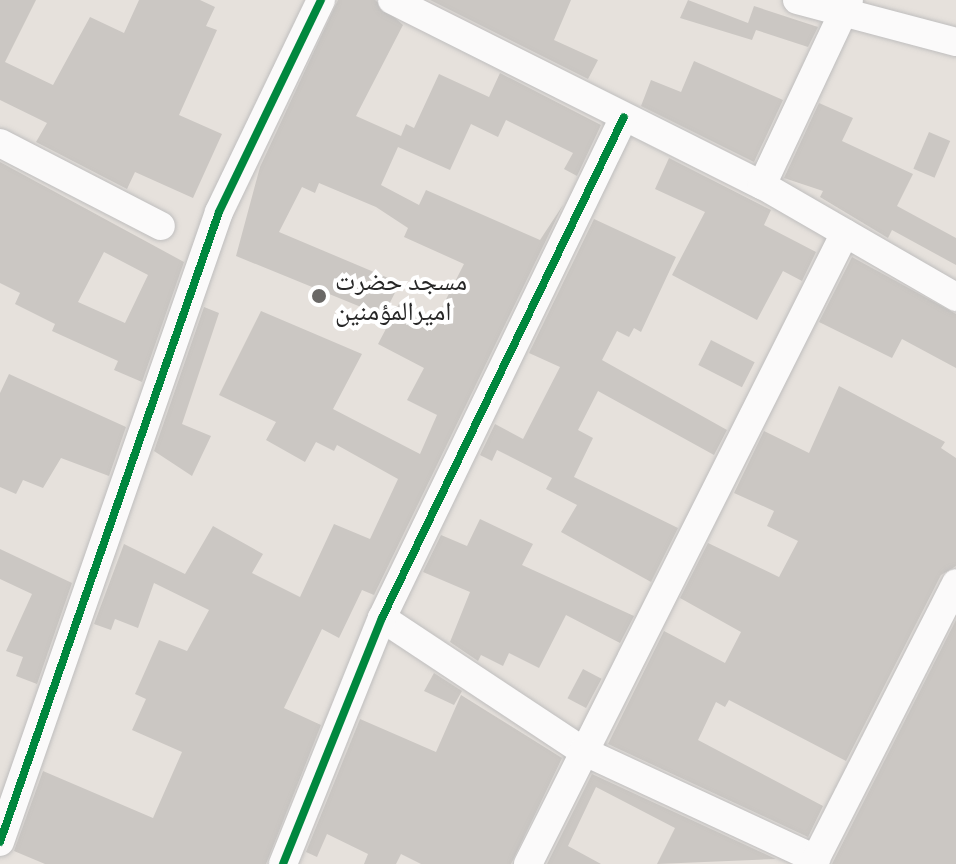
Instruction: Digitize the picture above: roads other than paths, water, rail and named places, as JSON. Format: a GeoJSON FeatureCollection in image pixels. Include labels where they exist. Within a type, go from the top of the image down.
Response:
{"type":"FeatureCollection","features":[{"type":"Feature","properties":{"kind":"street"},"geometry":{"type":"LineString","coordinates":[[0,842],[219,212],[321,0]]}},
{"type":"Feature","properties":{"kind":"street"},"geometry":{"type":"LineString","coordinates":[[392,0],[762,185],[956,297]]}},
{"type":"Feature","properties":{"kind":"street"},"geometry":{"type":"LineString","coordinates":[[797,0],[847,6],[956,42]]}},
{"type":"Feature","properties":{"kind":"street"},"geometry":{"type":"LineString","coordinates":[[762,185],[847,6]]}},
{"type":"Feature","properties":{"kind":"street"},"geometry":{"type":"LineString","coordinates":[[283,864],[382,618],[624,117]]}},
{"type":"Feature","properties":{"kind":"street"},"geometry":{"type":"LineString","coordinates":[[0,143],[161,226]]}},
{"type":"Feature","properties":{"kind":"street"},"geometry":{"type":"LineString","coordinates":[[528,864],[845,233]]}},
{"type":"Feature","properties":{"kind":"street"},"geometry":{"type":"LineString","coordinates":[[382,618],[583,751],[814,861],[956,583]]}},
{"type":"Feature","properties":{"kind":"place","name":"مسجد حضرت امیرالمؤمنین"},"geometry":{"type":"Point","coordinates":[319,296]}}]}
